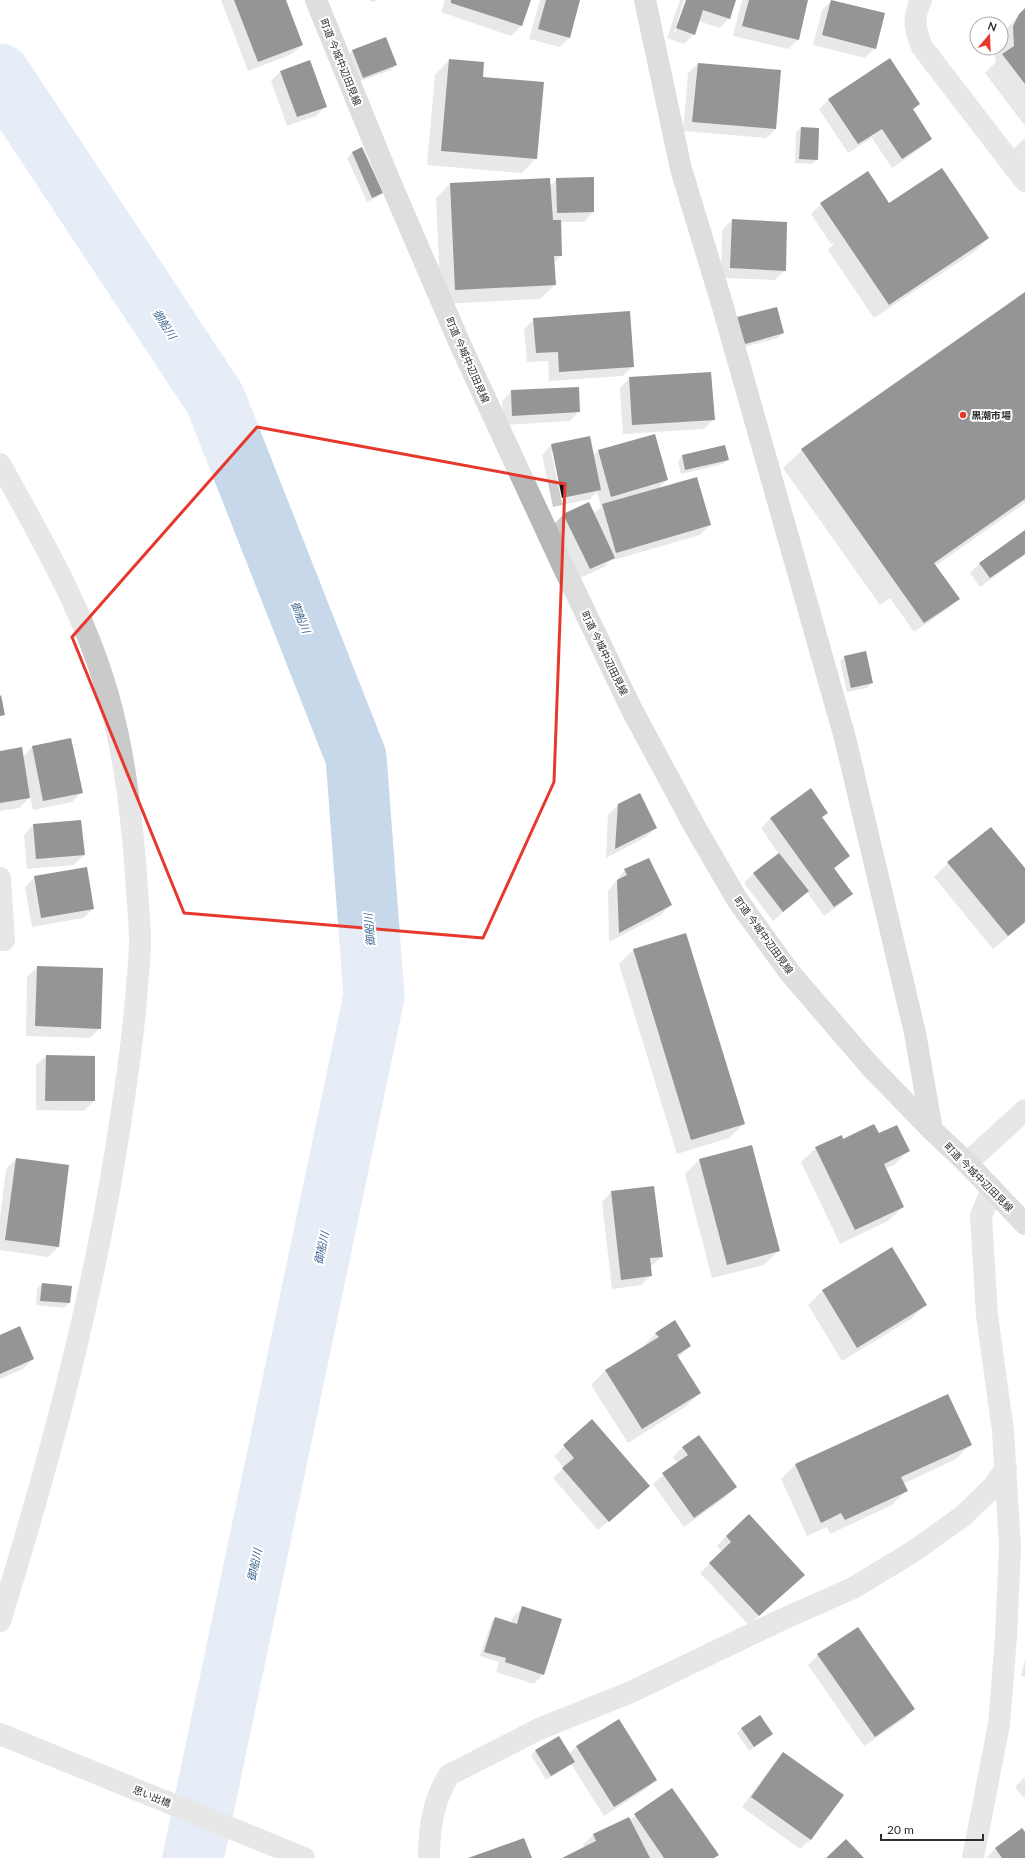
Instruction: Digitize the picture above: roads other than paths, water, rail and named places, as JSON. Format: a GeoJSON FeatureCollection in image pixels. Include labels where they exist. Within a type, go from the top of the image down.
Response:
{"type":"FeatureCollection","features":[{"type":"Feature","properties":{"kind":"street","name":"町道 今城中辺田見線"},"geometry":{"type":"LineString","coordinates":[[316,0],[388,177],[460,344],[562,564],[632,710],[695,827],[738,901],[790,973],[871,1067],[932,1130],[967,1163],[1025,1224]]}},
{"type":"Feature","properties":{"kind":"street"},"geometry":{"type":"LineString","coordinates":[[645,0],[681,169],[723,307],[846,738],[915,1033],[932,1130]]}},
{"type":"Feature","properties":{"kind":"street"},"geometry":{"type":"LineString","coordinates":[[921,0],[917,9],[914,27],[922,47],[1025,181]]}},
{"type":"Feature","properties":{"kind":"street"},"geometry":{"type":"LineString","coordinates":[[0,464],[44,543],[82,618],[111,707],[123,759],[134,836],[140,944],[133,1039],[117,1149],[97,1258],[71,1368],[23,1548],[0,1622]]}},
{"type":"Feature","properties":{"kind":"street"},"geometry":{"type":"LineString","coordinates":[[0,878],[4,940],[0,940]]}},
{"type":"Feature","properties":{"kind":"street"},"geometry":{"type":"LineString","coordinates":[[967,1163],[1025,1110]]}},
{"type":"Feature","properties":{"kind":"street"},"geometry":{"type":"LineString","coordinates":[[973,1858],[999,1724],[1006,1637],[1010,1546],[1003,1431],[987,1316],[981,1216],[992,1189]]}},
{"type":"Feature","properties":{"kind":"street"},"geometry":{"type":"LineString","coordinates":[[429,1858],[433,1811],[440,1789],[449,1775],[539,1729],[632,1692],[781,1620],[853,1588],[911,1553],[963,1516],[993,1487],[1006,1468]]}},
{"type":"Feature","properties":{"kind":"street","name":"思い出橋"},"geometry":{"type":"LineString","coordinates":[[0,1734],[304,1858]]}},
{"type":"Feature","properties":{"kind":"waterway","name":"御船川"},"geometry":{"type":"LineString","coordinates":[[0,74],[215,399],[356,757],[374,996],[193,1858]]}},
{"type":"Feature","properties":{"kind":"place","name":"黒潮市場"},"geometry":{"type":"Point","coordinates":[963,415]}}]}
